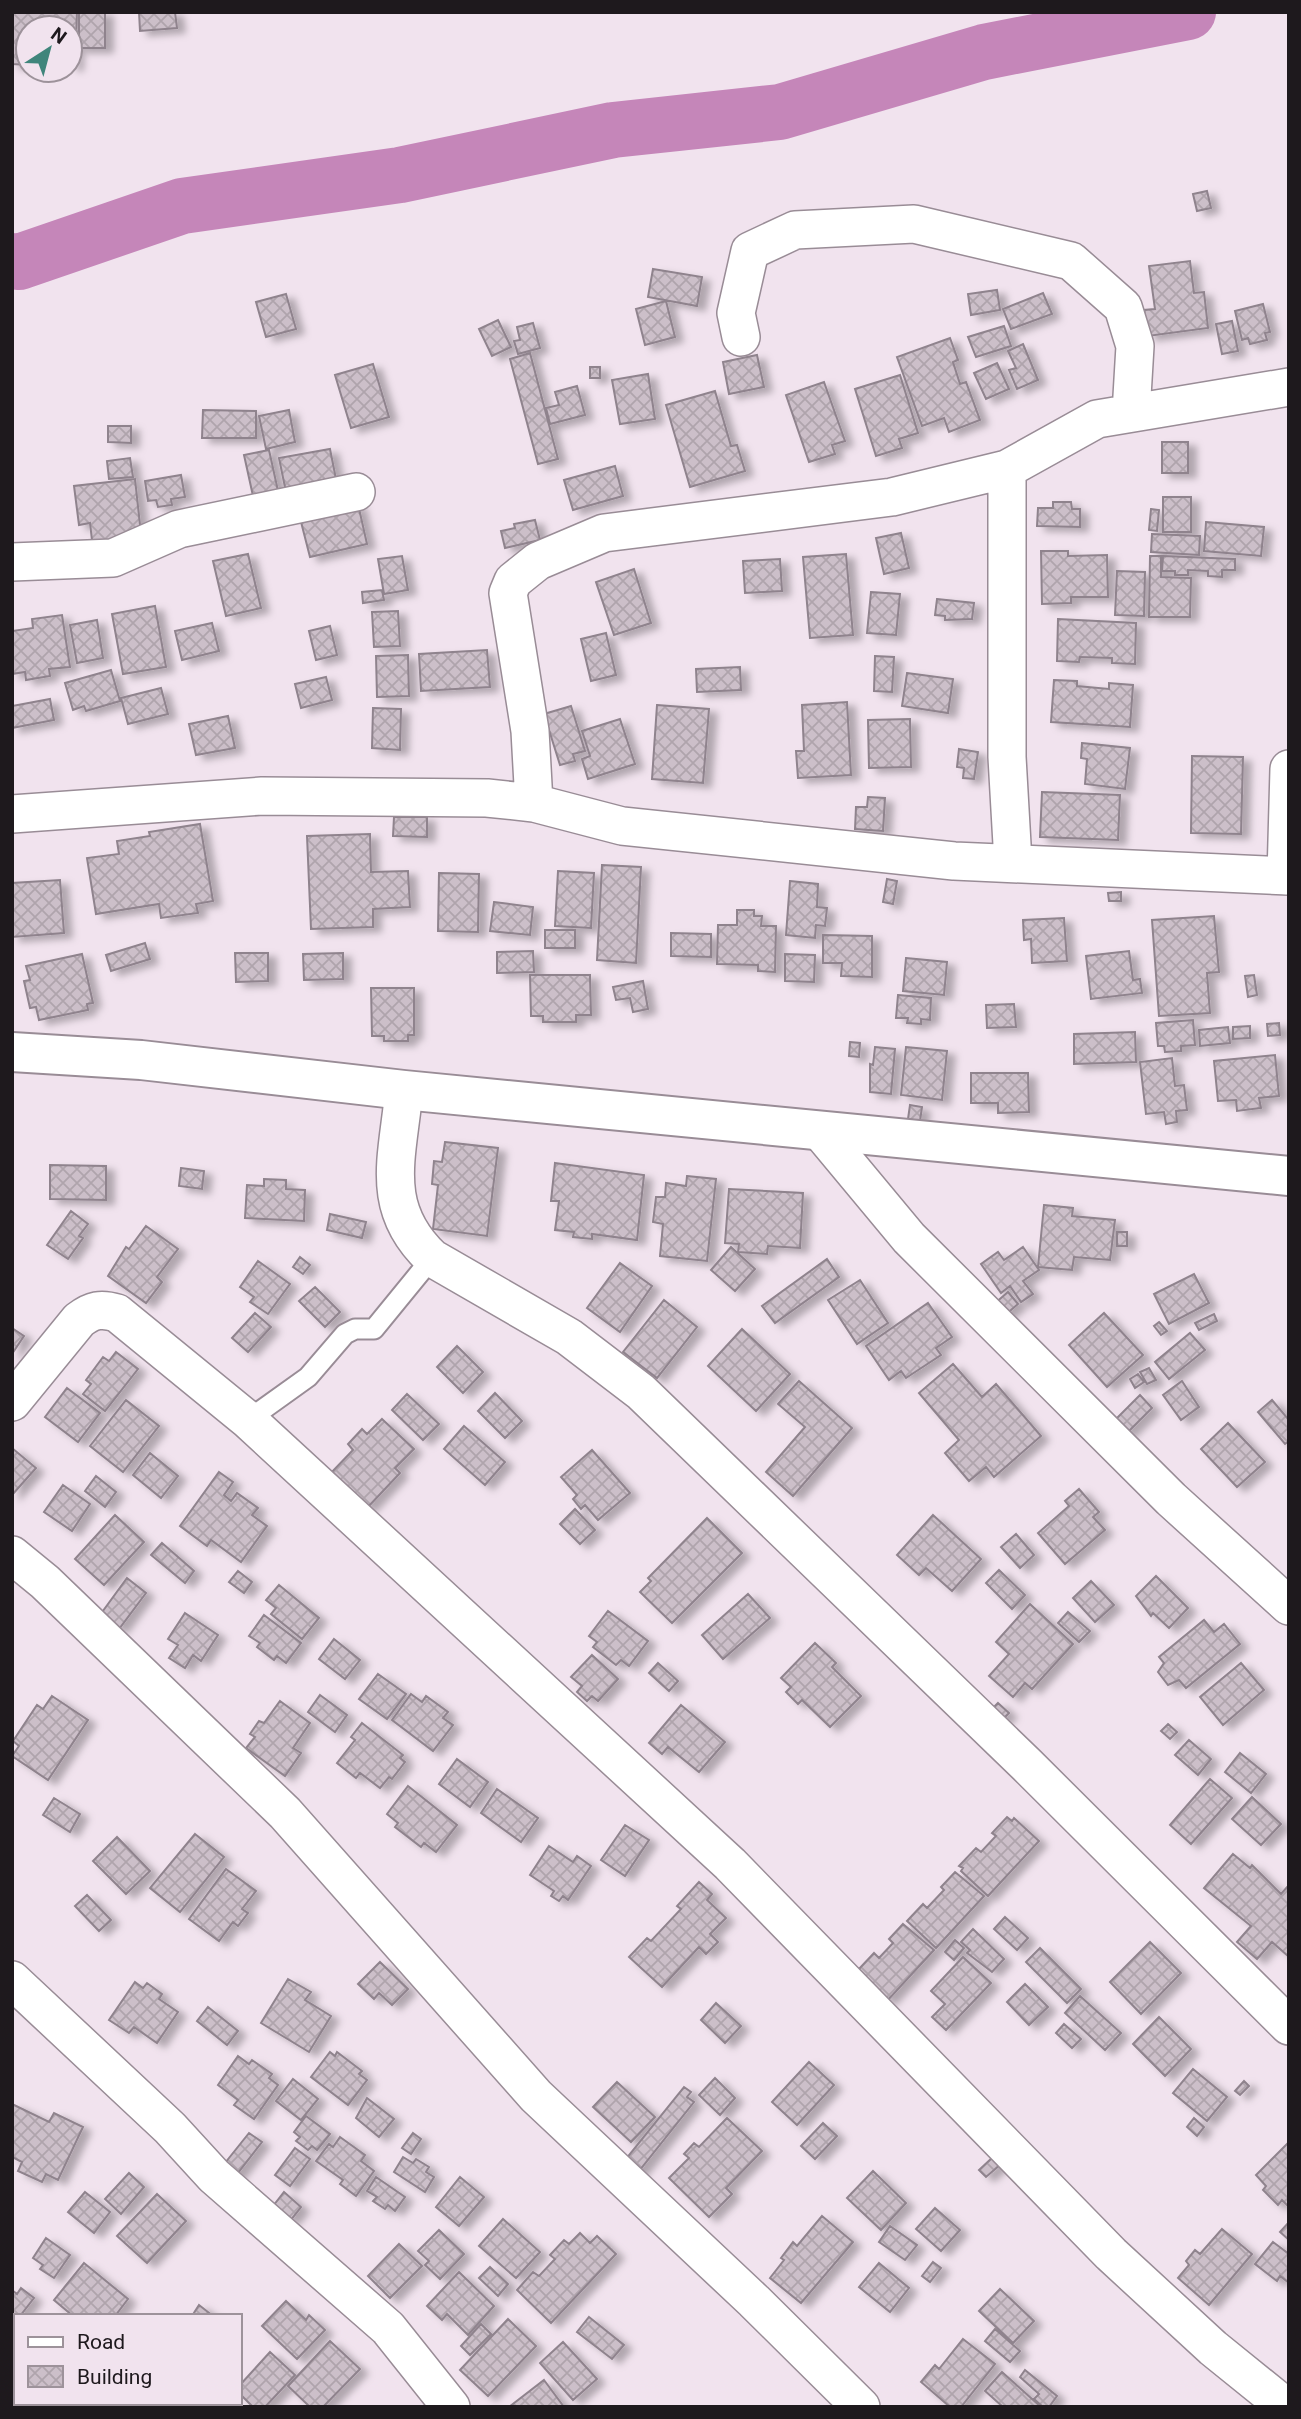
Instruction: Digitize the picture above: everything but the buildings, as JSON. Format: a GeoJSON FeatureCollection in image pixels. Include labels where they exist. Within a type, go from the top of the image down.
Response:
{"type":"FeatureCollection","features":[{"type":"Feature","properties":{"kind":"street"},"geometry":{"type":"LineString","coordinates":[[741,337],[736,313],[750,251],[795,230],[914,224],[1071,261],[1123,307],[1135,346],[1131,413]]}},
{"type":"Feature","properties":{"kind":"street"},"geometry":{"type":"LineString","coordinates":[[534,803],[530,731],[508,593],[513,581],[522,572],[585,539],[604,533],[892,497],[1007,469],[1097,419],[1289,387]]}},
{"type":"Feature","properties":{"kind":"street"},"geometry":{"type":"LineString","coordinates":[[1007,469],[1007,757],[1013,862]]}},
{"type":"Feature","properties":{"kind":"street"},"geometry":{"type":"LineString","coordinates":[[12,562],[113,558],[179,529],[356,492]]}},
{"type":"Feature","properties":{"kind":"street"},"geometry":{"type":"LineString","coordinates":[[12,814],[262,796],[486,798],[534,803],[622,826],[954,861],[1287,876],[1289,769]]}},
{"type":"Feature","properties":{"kind":"street"},"geometry":{"type":"LineString","coordinates":[[12,1052],[141,1060],[404,1090],[1289,1176]]}},
{"type":"Feature","properties":{"kind":"street"},"geometry":{"type":"LineString","coordinates":[[404,1090],[396,1200],[401,1220],[413,1241],[432,1258],[569,1337],[641,1392],[1018,1755],[1289,2026]]}},
{"type":"Feature","properties":{"kind":"street"},"geometry":{"type":"LineString","coordinates":[[820,1131],[909,1238],[1171,1499],[1289,1606]]}},
{"type":"Feature","properties":{"kind":"street"},"geometry":{"type":"LineString","coordinates":[[12,1402],[79,1320],[91,1311],[105,1309],[117,1313],[248,1420],[730,1864],[1111,2253],[1213,2348],[1286,2407]]}},
{"type":"Feature","properties":{"kind":"street"},"geometry":{"type":"LineString","coordinates":[[12,1555],[45,1583],[285,1813],[536,2096],[754,2301],[861,2407]]}},
{"type":"Feature","properties":{"kind":"street"},"geometry":{"type":"LineString","coordinates":[[12,1980],[170,2127],[214,2176],[388,2328],[451,2407]]}},
{"type":"Feature","properties":{"kind":"lane"},"geometry":{"type":"LineString","coordinates":[[248,1420],[307,1377],[345,1334],[355,1329],[373,1329],[432,1258]]}},
{"type":"Feature","properties":{"kind":"waterway"},"geometry":{"type":"LineString","coordinates":[[12,261],[19,262],[182,206],[400,175],[613,130],[780,112],[984,52],[1188,12]]}}]}
